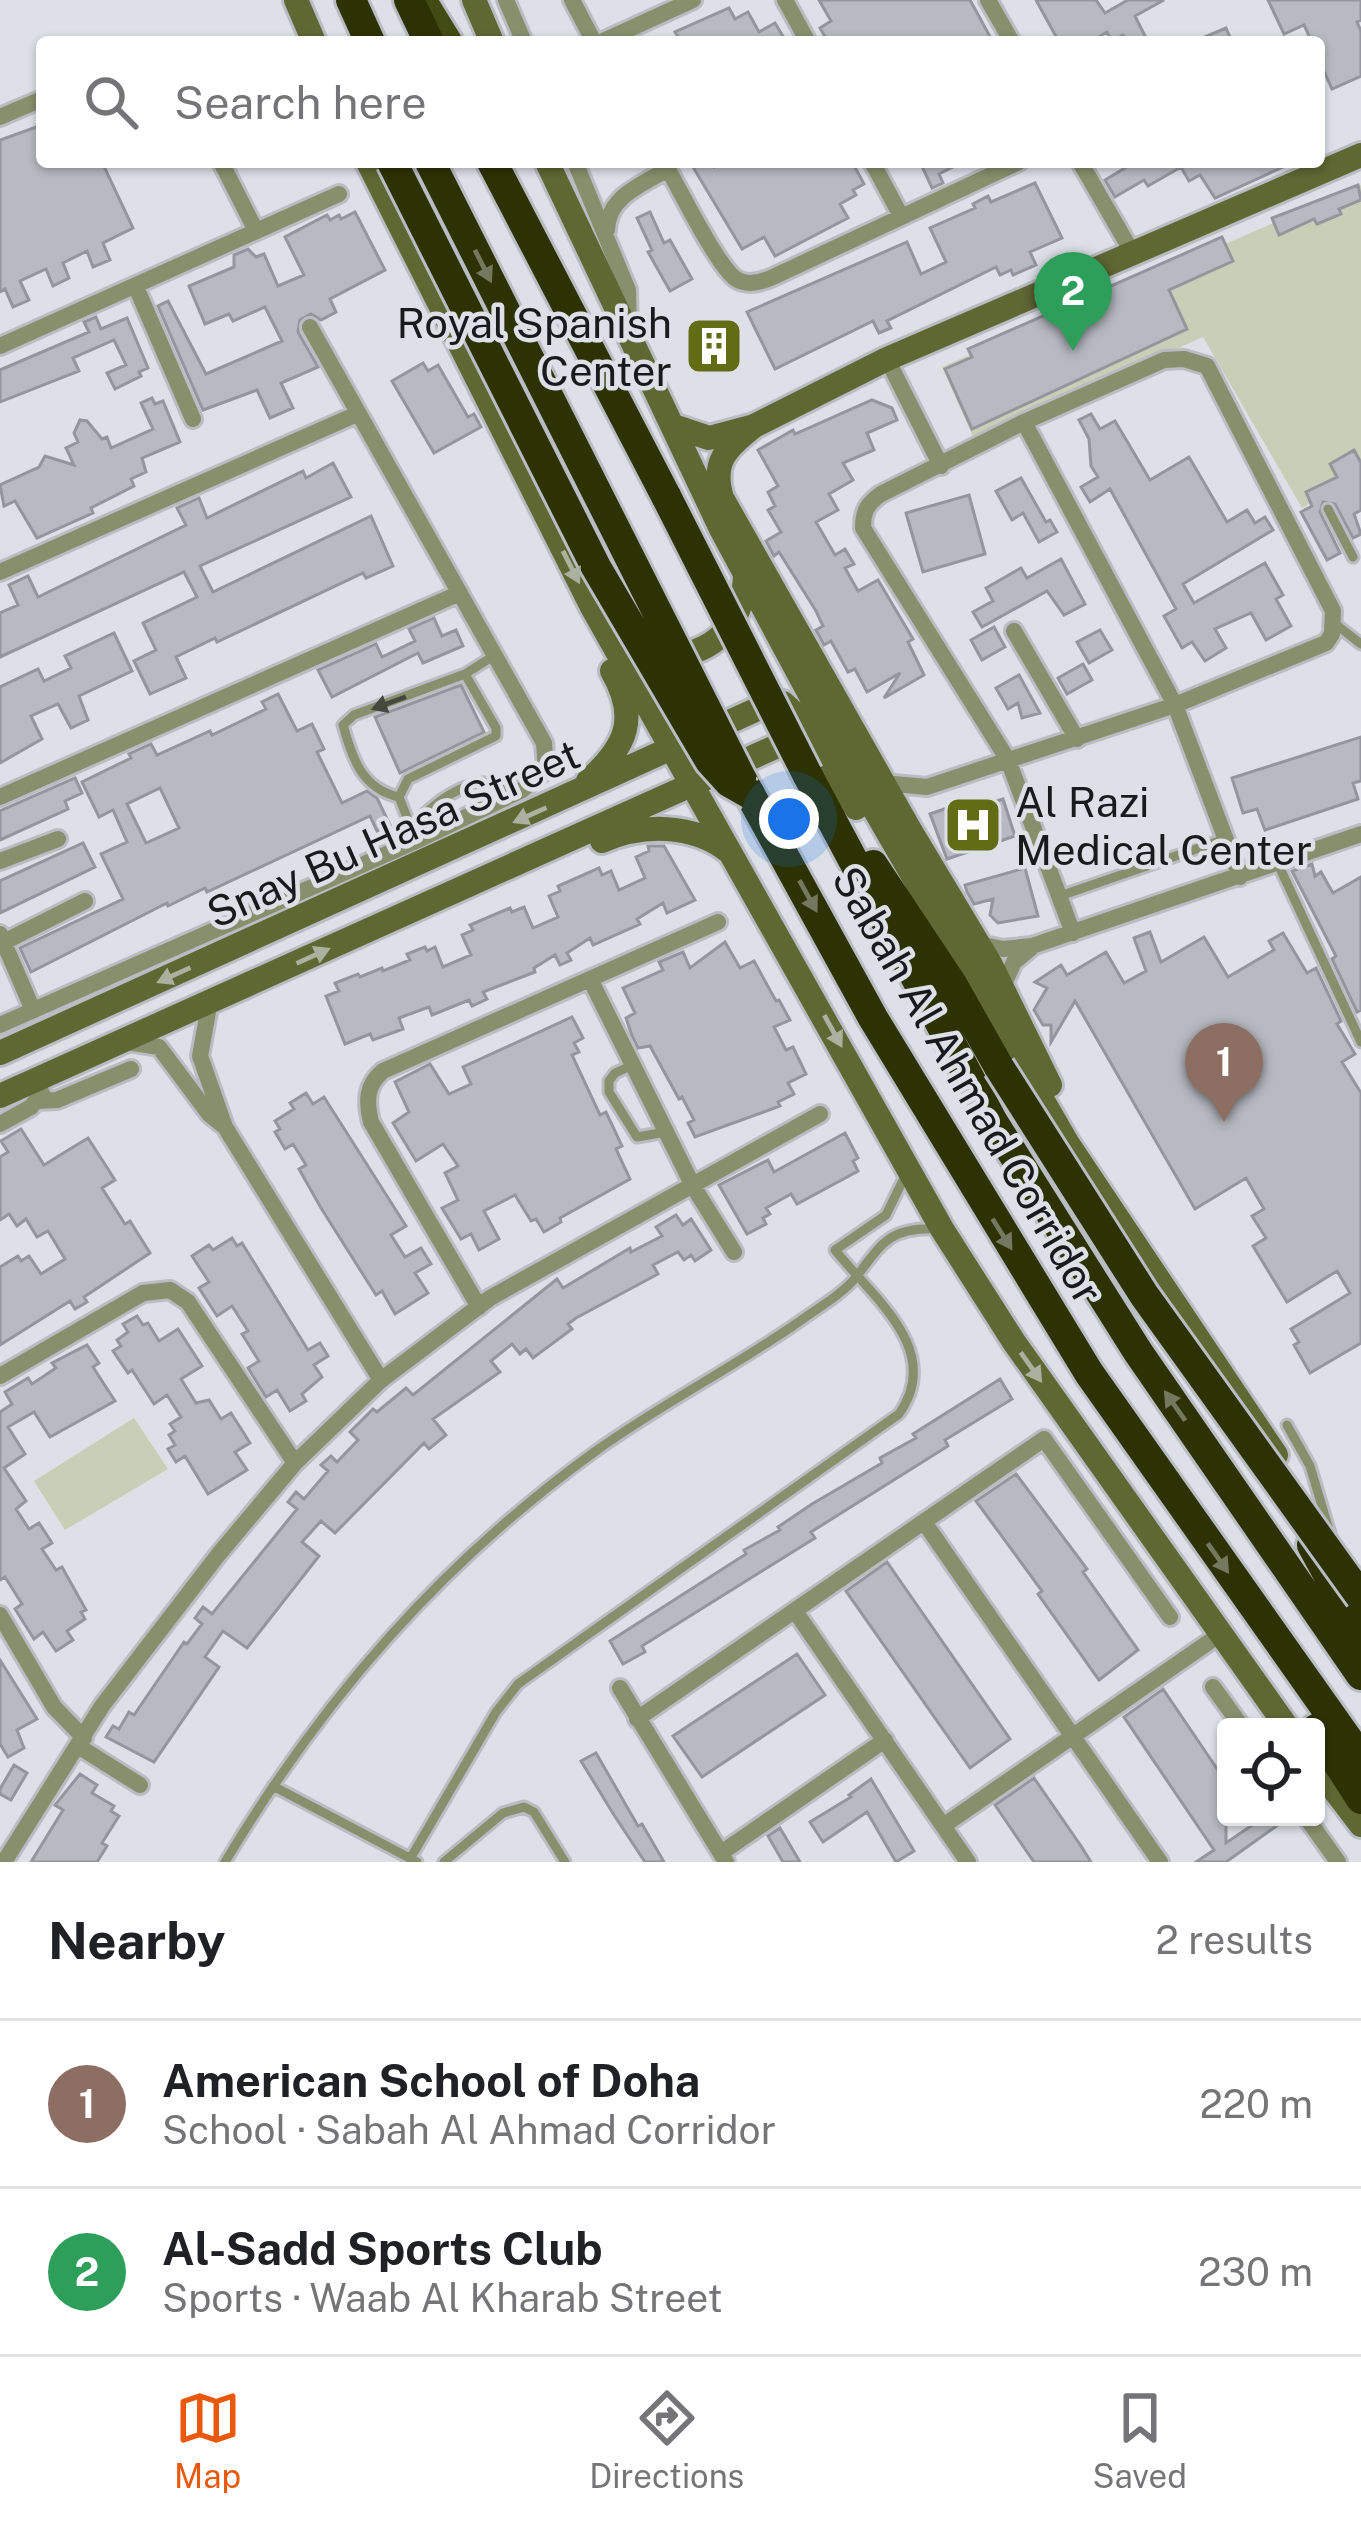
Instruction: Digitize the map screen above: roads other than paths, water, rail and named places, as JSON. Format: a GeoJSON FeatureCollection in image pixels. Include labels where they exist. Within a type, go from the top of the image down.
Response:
{"type":"FeatureCollection","features":[{"type":"Feature","properties":{"kind":"highway"},"geometry":{"type":"LineString","coordinates":[[347,0],[349,36]]}},
{"type":"Feature","properties":{"kind":"highway"},"geometry":{"type":"LineString","coordinates":[[347,0],[367,36]]}},
{"type":"Feature","properties":{"kind":"highway"},"geometry":{"type":"LineString","coordinates":[[409,0],[427,36]]}},
{"type":"Feature","properties":{"kind":"highway"},"geometry":{"type":"LineString","coordinates":[[395,168],[596,567],[710,760],[729,782],[750,794]]}},
{"type":"Feature","properties":{"kind":"highway","name":"Sabah Al Ahmad Corridor"},"geometry":{"type":"LineString","coordinates":[[433,168],[750,794],[939,1132],[1089,1373],[1361,1758]]}},
{"type":"Feature","properties":{"kind":"highway","name":"Sabah Al Ahmad Corridor"},"geometry":{"type":"LineString","coordinates":[[495,168],[829,817],[993,1122],[1138,1352],[1361,1675]]}},
{"type":"Feature","properties":{"kind":"highway"},"geometry":{"type":"LineString","coordinates":[[829,817],[852,835],[880,874],[1144,1295],[1361,1597]]}},
{"type":"Feature","properties":{"kind":"highway"},"geometry":{"type":"LineString","coordinates":[[1289,1452],[1277,1471],[1361,1635]]}},
{"type":"Feature","properties":{"kind":"highway"},"geometry":{"type":"LineString","coordinates":[[1311,1688],[1315,1718]]}},
{"type":"Feature","properties":{"kind":"highway"},"geometry":{"type":"LineString","coordinates":[[1325,1742],[1361,1799]]}},
{"type":"Feature","properties":{"kind":"main road"},"geometry":{"type":"LineString","coordinates":[[423,0],[445,36]]}},
{"type":"Feature","properties":{"kind":"street"},"geometry":{"type":"LineString","coordinates":[[296,0],[311,36]]}},
{"type":"Feature","properties":{"kind":"street"},"geometry":{"type":"LineString","coordinates":[[474,0],[489,36]]}},
{"type":"Feature","properties":{"kind":"street"},"geometry":{"type":"LineString","coordinates":[[506,0],[521,36]]}},
{"type":"Feature","properties":{"kind":"street"},"geometry":{"type":"LineString","coordinates":[[572,0],[594,36]]}},
{"type":"Feature","properties":{"kind":"street"},"geometry":{"type":"LineString","coordinates":[[612,36],[693,0]]}},
{"type":"Feature","properties":{"kind":"street"},"geometry":{"type":"LineString","coordinates":[[785,0],[805,36]]}},
{"type":"Feature","properties":{"kind":"street"},"geometry":{"type":"LineString","coordinates":[[988,0],[1009,36]]}},
{"type":"Feature","properties":{"kind":"street"},"geometry":{"type":"LineString","coordinates":[[0,117],[36,102]]}},
{"type":"Feature","properties":{"kind":"street"},"geometry":{"type":"LineString","coordinates":[[673,426],[709,438],[754,426],[887,359],[1361,155]]}},
{"type":"Feature","properties":{"kind":"street"},"geometry":{"type":"LineString","coordinates":[[224,168],[256,231]]}},
{"type":"Feature","properties":{"kind":"street"},"geometry":{"type":"LineString","coordinates":[[371,168],[592,607],[942,1229],[1014,1342],[1281,1718]]}},
{"type":"Feature","properties":{"kind":"street"},"geometry":{"type":"LineString","coordinates":[[550,168],[814,724]]}},
{"type":"Feature","properties":{"kind":"street"},"geometry":{"type":"LineString","coordinates":[[578,168],[628,290],[632,308],[628,337]]}},
{"type":"Feature","properties":{"kind":"street"},"geometry":{"type":"LineString","coordinates":[[607,237],[608,214],[616,202],[662,168]]}},
{"type":"Feature","properties":{"kind":"street"},"geometry":{"type":"LineString","coordinates":[[668,168],[722,263],[738,280],[762,282],[1006,168]]}},
{"type":"Feature","properties":{"kind":"street"},"geometry":{"type":"LineString","coordinates":[[875,168],[902,216]]}},
{"type":"Feature","properties":{"kind":"street"},"geometry":{"type":"LineString","coordinates":[[1083,168],[1132,252]]}},
{"type":"Feature","properties":{"kind":"street"},"geometry":{"type":"LineString","coordinates":[[0,346],[339,194]]}},
{"type":"Feature","properties":{"kind":"street"},"geometry":{"type":"LineString","coordinates":[[136,286],[193,419]]}},
{"type":"Feature","properties":{"kind":"street"},"geometry":{"type":"LineString","coordinates":[[310,327],[546,751],[542,776],[522,790]]}},
{"type":"Feature","properties":{"kind":"street"},"geometry":{"type":"LineString","coordinates":[[887,359],[941,466]]}},
{"type":"Feature","properties":{"kind":"street"},"geometry":{"type":"LineString","coordinates":[[883,783],[927,787],[1008,760],[1077,739],[1175,705],[1326,643],[1334,623],[1317,576],[1207,366],[1184,359],[1164,360],[1024,422],[869,502],[862,528],[1008,760],[1073,933]]}},
{"type":"Feature","properties":{"kind":"street"},"geometry":{"type":"LineString","coordinates":[[0,572],[357,414]]}},
{"type":"Feature","properties":{"kind":"street"},"geometry":{"type":"LineString","coordinates":[[1024,422],[1175,705],[1240,877]]}},
{"type":"Feature","properties":{"kind":"street","name":"Sabah Al Ahmad Corridor"},"geometry":{"type":"LineString","coordinates":[[754,426],[720,458],[718,483],[726,505],[979,944],[994,992],[1060,1108],[1067,1144],[1289,1452],[1330,1533],[1361,1574]]}},
{"type":"Feature","properties":{"kind":"street"},"geometry":{"type":"LineString","coordinates":[[592,607],[646,652],[673,657],[700,651],[735,622],[744,600],[745,574]]}},
{"type":"Feature","properties":{"kind":"street"},"geometry":{"type":"LineString","coordinates":[[0,797],[460,593]]}},
{"type":"Feature","properties":{"kind":"street"},"geometry":{"type":"LineString","coordinates":[[571,796],[614,754],[628,720],[622,689],[597,643],[592,607]]}},
{"type":"Feature","properties":{"kind":"street"},"geometry":{"type":"LineString","coordinates":[[1014,631],[1077,739]]}},
{"type":"Feature","properties":{"kind":"street","name":"Snay Bu Hasa Street"},"geometry":{"type":"LineString","coordinates":[[0,1053],[773,702],[814,724],[949,958],[994,992]]}},
{"type":"Feature","properties":{"kind":"street","name":"Snay Bu Hasa Street"},"geometry":{"type":"LineString","coordinates":[[0,1096],[449,897],[814,724]]}},
{"type":"Feature","properties":{"kind":"street"},"geometry":{"type":"LineString","coordinates":[[910,830],[914,805],[927,787]]}},
{"type":"Feature","properties":{"kind":"street","name":"Snay Bu Hasa Street"},"geometry":{"type":"LineString","coordinates":[[0,1024],[413,834],[522,790]]}},
{"type":"Feature","properties":{"kind":"street"},"geometry":{"type":"LineString","coordinates":[[449,897],[478,893],[628,832],[684,830],[712,839],[734,856]]}},
{"type":"Feature","properties":{"kind":"street"},"geometry":{"type":"LineString","coordinates":[[979,944],[1015,950],[1032,946],[1361,834]]}},
{"type":"Feature","properties":{"kind":"street"},"geometry":{"type":"LineString","coordinates":[[0,862],[58,839]]}},
{"type":"Feature","properties":{"kind":"street"},"geometry":{"type":"LineString","coordinates":[[33,1010],[2,938],[85,901]]}},
{"type":"Feature","properties":{"kind":"street"},"geometry":{"type":"LineString","coordinates":[[479,1306],[371,1122],[368,1093],[373,1079],[718,922]]}},
{"type":"Feature","properties":{"kind":"street"},"geometry":{"type":"LineString","coordinates":[[994,992],[1014,962],[1032,946]]}},
{"type":"Feature","properties":{"kind":"street"},"geometry":{"type":"LineString","coordinates":[[590,979],[693,1186],[734,1252]]}},
{"type":"Feature","properties":{"kind":"street"},"geometry":{"type":"LineString","coordinates":[[210,1001],[200,1056],[225,1126],[381,1380]]}},
{"type":"Feature","properties":{"kind":"street"},"geometry":{"type":"LineString","coordinates":[[120,1041],[159,1047],[209,1114],[225,1126]]}},
{"type":"Feature","properties":{"kind":"street"},"geometry":{"type":"LineString","coordinates":[[36,1101],[57,1100],[131,1069]]}},
{"type":"Feature","properties":{"kind":"street"},"geometry":{"type":"LineString","coordinates":[[0,1124],[36,1101],[53,1072]]}},
{"type":"Feature","properties":{"kind":"street"},"geometry":{"type":"LineString","coordinates":[[4,1862],[102,1706],[218,1555],[295,1463],[381,1380],[479,1306],[820,1114]]}},
{"type":"Feature","properties":{"kind":"street"},"geometry":{"type":"LineString","coordinates":[[0,1376],[143,1293],[170,1290],[188,1302],[295,1463]]}},
{"type":"Feature","properties":{"kind":"street"},"geometry":{"type":"LineString","coordinates":[[637,1719],[1044,1439],[1170,1617]]}},
{"type":"Feature","properties":{"kind":"street"},"geometry":{"type":"LineString","coordinates":[[924,1522],[1160,1862]]}},
{"type":"Feature","properties":{"kind":"street"},"geometry":{"type":"LineString","coordinates":[[795,1611],[968,1862]]}},
{"type":"Feature","properties":{"kind":"street"},"geometry":{"type":"LineString","coordinates":[[0,1615],[54,1707],[81,1742],[140,1785]]}},
{"type":"Feature","properties":{"kind":"street"},"geometry":{"type":"LineString","coordinates":[[943,1826],[1222,1634]]}},
{"type":"Feature","properties":{"kind":"street"},"geometry":{"type":"LineString","coordinates":[[1214,1687],[1236,1718]]}},
{"type":"Feature","properties":{"kind":"street"},"geometry":{"type":"LineString","coordinates":[[620,1688],[724,1858],[885,1740]]}},
{"type":"Feature","properties":{"kind":"street"},"geometry":{"type":"LineString","coordinates":[[1325,1778],[1361,1825]]}},
{"type":"Feature","properties":{"kind":"street"},"geometry":{"type":"LineString","coordinates":[[1312,1826],[1338,1862]]}},
{"type":"Feature","properties":{"kind":"lane"},"geometry":{"type":"LineString","coordinates":[[1328,509],[1353,557]]}},
{"type":"Feature","properties":{"kind":"lane"},"geometry":{"type":"LineString","coordinates":[[1334,623],[1361,644]]}},
{"type":"Feature","properties":{"kind":"lane"},"geometry":{"type":"LineString","coordinates":[[399,797],[367,782],[351,755],[343,724],[465,674],[495,655]]}},
{"type":"Feature","properties":{"kind":"lane"},"geometry":{"type":"LineString","coordinates":[[413,834],[399,797],[408,779],[496,736],[465,674]]}},
{"type":"Feature","properties":{"kind":"lane"},"geometry":{"type":"LineString","coordinates":[[413,834],[437,802],[473,783],[503,781],[522,790]]}},
{"type":"Feature","properties":{"kind":"lane"},"geometry":{"type":"LineString","coordinates":[[1060,897],[1225,839]]}},
{"type":"Feature","properties":{"kind":"lane"},"geometry":{"type":"LineString","coordinates":[[1278,864],[1361,1042]]}},
{"type":"Feature","properties":{"kind":"lane"},"geometry":{"type":"LineString","coordinates":[[633,1065],[615,1073],[610,1092],[637,1137],[667,1132]]}},
{"type":"Feature","properties":{"kind":"lane"},"geometry":{"type":"LineString","coordinates":[[273,1786],[413,1861],[496,1712],[518,1684],[898,1414],[916,1373],[910,1344],[835,1250],[886,1215],[908,1169]]}},
{"type":"Feature","properties":{"kind":"lane"},"geometry":{"type":"LineString","coordinates":[[225,1862],[336,1699],[407,1613],[491,1534],[595,1451],[758,1350],[856,1277],[883,1240],[920,1228],[942,1229]]}},
{"type":"Feature","properties":{"kind":"lane"},"geometry":{"type":"LineString","coordinates":[[444,1862],[503,1813],[524,1807],[534,1812],[566,1862]]}},
{"type":"Feature","properties":{"kind":"place","name":"Royal Spanish Center"},"geometry":{"type":"Point","coordinates":[714,346]}},
{"type":"Feature","properties":{"kind":"place","name":"Al-Sadd Sports Club"},"geometry":{"type":"Point","coordinates":[1073,351]}},
{"type":"Feature","properties":{"kind":"place","name":"Al Razi Medical Center"},"geometry":{"type":"Point","coordinates":[973,825]}},
{"type":"Feature","properties":{"kind":"place","name":"American School of Doha"},"geometry":{"type":"Point","coordinates":[1224,1122]}}]}
